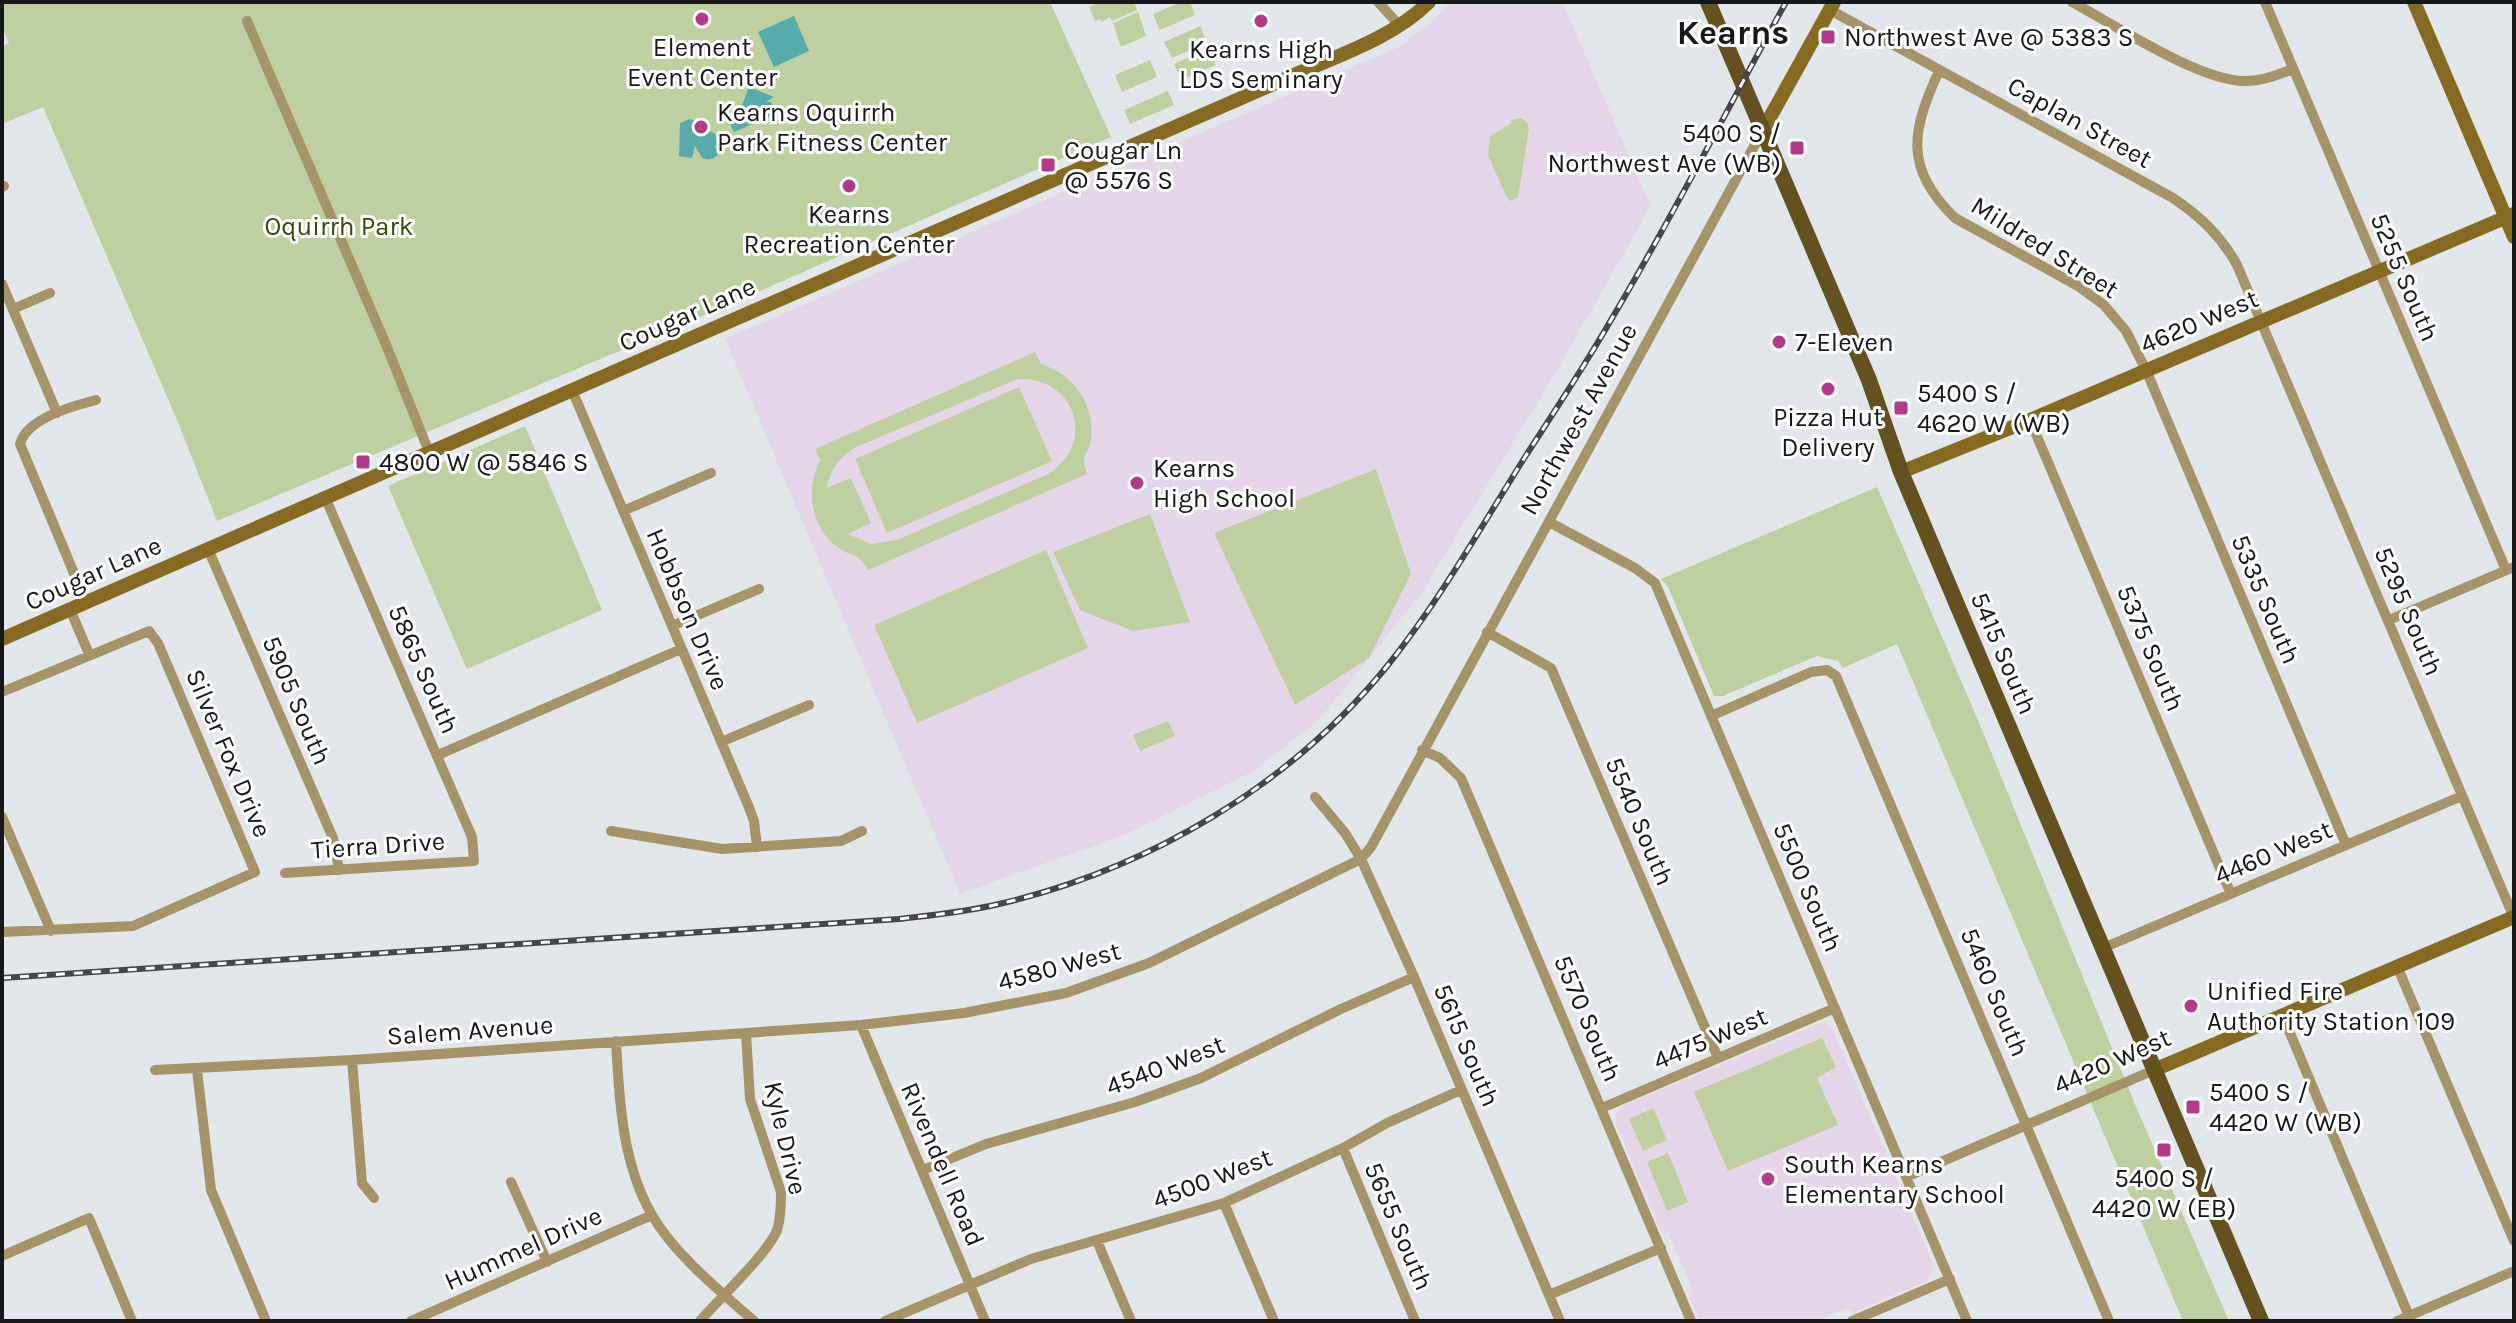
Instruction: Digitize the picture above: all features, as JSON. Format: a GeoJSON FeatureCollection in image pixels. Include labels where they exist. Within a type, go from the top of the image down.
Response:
{"type":"FeatureCollection","features":[{"type":"Feature","properties":{"kind":"main road","name":"Cougar Lane"},"geometry":{"type":"LineString","coordinates":[[2,639],[1258,91],[1399,25],[1429,2]]}},
{"type":"Feature","properties":{"kind":"main road","name":"5415 South"},"geometry":{"type":"LineString","coordinates":[[1708,2],[1869,380],[1901,472],[2261,1321]]}},
{"type":"Feature","properties":{"kind":"main road"},"geometry":{"type":"LineString","coordinates":[[2414,2],[2510,216],[2514,237]]}},
{"type":"Feature","properties":{"kind":"main road","name":"Northwest Avenue"},"geometry":{"type":"LineString","coordinates":[[1763,130],[1832,6]]}},
{"type":"Feature","properties":{"kind":"main road","name":"4620 West"},"geometry":{"type":"LineString","coordinates":[[1901,472],[2510,216]]}},
{"type":"Feature","properties":{"kind":"main road","name":"4420 West"},"geometry":{"type":"LineString","coordinates":[[2154,1070],[2514,917]]}},
{"type":"Feature","properties":{"kind":"street"},"geometry":{"type":"LineString","coordinates":[[1378,2],[1399,25]]}},
{"type":"Feature","properties":{"kind":"street"},"geometry":{"type":"LineString","coordinates":[[2072,2],[2194,68],[2219,77],[2256,81],[2293,69]]}},
{"type":"Feature","properties":{"kind":"street","name":"5255 South"},"geometry":{"type":"LineString","coordinates":[[2265,2],[2379,272],[2510,568]]}},
{"type":"Feature","properties":{"kind":"street","name":"Caplan Street"},"geometry":{"type":"LineString","coordinates":[[1832,6],[1939,71],[2195,212],[2226,245],[2261,321]]}},
{"type":"Feature","properties":{"kind":"street"},"geometry":{"type":"LineString","coordinates":[[247,21],[429,452]]}},
{"type":"Feature","properties":{"kind":"street","name":"Mildred Street"},"geometry":{"type":"LineString","coordinates":[[1939,71],[1923,105],[1917,142],[1923,177],[1936,198],[1955,218],[1972,229],[2078,286],[2104,305],[2131,338],[2146,370]]}},
{"type":"Feature","properties":{"kind":"street","name":"Northwest Avenue"},"geometry":{"type":"LineString","coordinates":[[1361,859],[1371,847],[1763,130]]}},
{"type":"Feature","properties":{"kind":"street"},"geometry":{"type":"LineString","coordinates":[[2,284],[57,413]]}},
{"type":"Feature","properties":{"kind":"street"},"geometry":{"type":"LineString","coordinates":[[13,309],[50,293]]}},
{"type":"Feature","properties":{"kind":"street","name":"5295 South"},"geometry":{"type":"LineString","coordinates":[[2261,321],[2514,917]]}},
{"type":"Feature","properties":{"kind":"street","name":"5335 South"},"geometry":{"type":"LineString","coordinates":[[2146,370],[2346,845]]}},
{"type":"Feature","properties":{"kind":"street","name":"Hobbson Drive"},"geometry":{"type":"LineString","coordinates":[[572,390],[754,821],[757,847]]}},
{"type":"Feature","properties":{"kind":"street"},"geometry":{"type":"LineString","coordinates":[[86,602],[20,444],[28,429],[57,413],[96,400]]}},
{"type":"Feature","properties":{"kind":"street","name":"5375 South"},"geometry":{"type":"LineString","coordinates":[[2030,420],[2231,894]]}},
{"type":"Feature","properties":{"kind":"street"},"geometry":{"type":"LineString","coordinates":[[623,511],[711,473]]}},
{"type":"Feature","properties":{"kind":"street","name":"5865 South"},"geometry":{"type":"LineString","coordinates":[[325,497],[472,837],[474,861]]}},
{"type":"Feature","properties":{"kind":"street","name":"5500 South"},"geometry":{"type":"LineString","coordinates":[[1549,522],[1635,568],[1655,583],[1967,1321]]}},
{"type":"Feature","properties":{"kind":"street","name":"5905 South"},"geometry":{"type":"LineString","coordinates":[[208,549],[333,838],[339,870]]}},
{"type":"Feature","properties":{"kind":"street"},"geometry":{"type":"LineString","coordinates":[[2389,620],[2510,568]]}},
{"type":"Feature","properties":{"kind":"street"},"geometry":{"type":"LineString","coordinates":[[672,626],[759,589]]}},
{"type":"Feature","properties":{"kind":"street"},"geometry":{"type":"LineString","coordinates":[[2,692],[89,654],[70,609]]}},
{"type":"Feature","properties":{"kind":"street","name":"Silver Fox Drive"},"geometry":{"type":"LineString","coordinates":[[3,930],[51,931],[133,926],[255,872],[158,643],[149,631],[89,654]]}},
{"type":"Feature","properties":{"kind":"street","name":"5540 South"},"geometry":{"type":"LineString","coordinates":[[1487,632],[1551,668],[1718,1058]]}},
{"type":"Feature","properties":{"kind":"street"},"geometry":{"type":"LineString","coordinates":[[438,755],[681,649]]}},
{"type":"Feature","properties":{"kind":"street","name":"5460 South"},"geometry":{"type":"LineString","coordinates":[[1711,716],[1819,670],[1832,673],[1839,681],[2109,1321]]}},
{"type":"Feature","properties":{"kind":"street"},"geometry":{"type":"LineString","coordinates":[[721,742],[809,705]]}},
{"type":"Feature","properties":{"kind":"street","name":"5570 South"},"geometry":{"type":"LineString","coordinates":[[1422,750],[1440,758],[1461,778],[1691,1321]]}},
{"type":"Feature","properties":{"kind":"street","name":"4460 West"},"geometry":{"type":"LineString","coordinates":[[2103,948],[2462,796]]}},
{"type":"Feature","properties":{"kind":"street","name":"5615 South"},"geometry":{"type":"LineString","coordinates":[[1315,797],[1345,833],[1361,859],[1560,1321]]}},
{"type":"Feature","properties":{"kind":"street"},"geometry":{"type":"LineString","coordinates":[[2,817],[51,931]]}},
{"type":"Feature","properties":{"kind":"street"},"geometry":{"type":"LineString","coordinates":[[611,831],[708,848],[841,841],[862,831]]}},
{"type":"Feature","properties":{"kind":"street","name":"4580 West"},"geometry":{"type":"LineString","coordinates":[[746,1033],[861,1025],[964,1013],[1066,993],[1149,963],[1361,859]]}},
{"type":"Feature","properties":{"kind":"street","name":"Tierra Drive"},"geometry":{"type":"LineString","coordinates":[[285,873],[474,861]]}},
{"type":"Feature","properties":{"kind":"street"},"geometry":{"type":"LineString","coordinates":[[2397,966],[2514,1241]]}},
{"type":"Feature","properties":{"kind":"street","name":"4540 West"},"geometry":{"type":"LineString","coordinates":[[923,1170],[986,1144],[1135,1102],[1201,1078],[1414,977]]}},
{"type":"Feature","properties":{"kind":"street","name":"4475 West"},"geometry":{"type":"LineString","coordinates":[[1602,1108],[1835,1008]]}},
{"type":"Feature","properties":{"kind":"street"},"geometry":{"type":"LineString","coordinates":[[2282,1014],[2410,1318]]}},
{"type":"Feature","properties":{"kind":"street","name":"Rivendell Road"},"geometry":{"type":"LineString","coordinates":[[861,1025],[985,1321]]}},
{"type":"Feature","properties":{"kind":"street","name":"Salem Avenue"},"geometry":{"type":"LineString","coordinates":[[155,1070],[197,1070],[746,1033]]}},
{"type":"Feature","properties":{"kind":"street","name":"Kyle Drive"},"geometry":{"type":"LineString","coordinates":[[700,1321],[767,1247],[777,1230],[781,1208],[781,1192],[750,1099],[746,1033]]}},
{"type":"Feature","properties":{"kind":"street"},"geometry":{"type":"LineString","coordinates":[[616,1041],[626,1140],[636,1178],[652,1215],[685,1256],[754,1321]]}},
{"type":"Feature","properties":{"kind":"street"},"geometry":{"type":"LineString","coordinates":[[352,1060],[362,1183],[374,1198]]}},
{"type":"Feature","properties":{"kind":"street"},"geometry":{"type":"LineString","coordinates":[[197,1070],[211,1190],[266,1321]]}},
{"type":"Feature","properties":{"kind":"street","name":"4420 West"},"geometry":{"type":"LineString","coordinates":[[1906,1177],[2154,1070]]}},
{"type":"Feature","properties":{"kind":"street","name":"4500 West"},"geometry":{"type":"LineString","coordinates":[[885,1321],[1031,1259],[1224,1203],[1461,1090]]}},
{"type":"Feature","properties":{"kind":"street","name":"5655 South"},"geometry":{"type":"LineString","coordinates":[[1343,1148],[1415,1321]]}},
{"type":"Feature","properties":{"kind":"street"},"geometry":{"type":"LineString","coordinates":[[511,1182],[547,1262]]}},
{"type":"Feature","properties":{"kind":"street"},"geometry":{"type":"LineString","coordinates":[[1224,1203],[1274,1321]]}},
{"type":"Feature","properties":{"kind":"street","name":"Hummel Drive"},"geometry":{"type":"LineString","coordinates":[[411,1321],[652,1215]]}},
{"type":"Feature","properties":{"kind":"street"},"geometry":{"type":"LineString","coordinates":[[2,1256],[89,1218],[131,1321]]}},
{"type":"Feature","properties":{"kind":"street"},"geometry":{"type":"LineString","coordinates":[[1097,1241],[1131,1321]]}},
{"type":"Feature","properties":{"kind":"street"},"geometry":{"type":"LineString","coordinates":[[1549,1295],[1661,1248]]}},
{"type":"Feature","properties":{"kind":"street"},"geometry":{"type":"LineString","coordinates":[[2397,1321],[2514,1271]]}},
{"type":"Feature","properties":{"kind":"street"},"geometry":{"type":"LineString","coordinates":[[1852,1321],[1950,1279]]}},
{"type":"Feature","properties":{"kind":"shaded area","name":"Kearns High School"},"geometry":{"type":"Polygon","coordinates":[[[1450,2],[1562,2],[1651,206],[1556,372],[1421,594],[1318,721],[1252,772],[1126,834],[960,894],[725,339],[1399,47],[1439,15],[1450,2]]]}},
{"type":"Feature","properties":{"kind":"shaded area","name":"South Kearns Elementary School"},"geometry":{"type":"Polygon","coordinates":[[[1821,1023],[1829,1025],[1834,1032],[1933,1264],[1930,1277],[1854,1312],[1848,1308],[1817,1321],[1699,1321],[1690,1298],[1693,1290],[1669,1235],[1661,1232],[1615,1122],[1616,1114],[1624,1105],[1821,1023]]]}},
{"type":"Feature","properties":{"kind":"green space","name":"Oquirrh Park"},"geometry":{"type":"Polygon","coordinates":[[[2,2],[1050,2],[1111,137],[728,305],[217,521],[43,107],[2,124],[2,47],[9,43],[2,27],[2,2]]]}},
{"type":"Feature","properties":{"kind":"green space"},"geometry":{"type":"Polygon","coordinates":[[[1099,2],[1134,2],[1137,10],[1112,21],[1110,17],[1102,22],[1100,19],[1095,21],[1089,7],[1099,2]]]}},
{"type":"Feature","properties":{"kind":"green space"},"geometry":{"type":"Polygon","coordinates":[[[1181,2],[1190,2],[1195,15],[1160,30],[1153,14],[1181,2]]]}},
{"type":"Feature","properties":{"kind":"green space"},"geometry":{"type":"Polygon","coordinates":[[[1138,12],[1146,36],[1121,47],[1113,23],[1138,12]]]}},
{"type":"Feature","properties":{"kind":"green space"},"geometry":{"type":"Polygon","coordinates":[[[1200,26],[1207,43],[1172,58],[1164,42],[1200,26]]]}},
{"type":"Feature","properties":{"kind":"green space"},"geometry":{"type":"Polygon","coordinates":[[[1209,48],[1216,65],[1181,80],[1174,64],[1209,48]]]}},
{"type":"Feature","properties":{"kind":"green space"},"geometry":{"type":"Polygon","coordinates":[[[1150,60],[1157,77],[1122,92],[1115,75],[1150,60]]]}},
{"type":"Feature","properties":{"kind":"green space"},"geometry":{"type":"Polygon","coordinates":[[[1168,91],[1174,105],[1130,124],[1124,110],[1168,91]]]}},
{"type":"Feature","properties":{"kind":"green space"},"geometry":{"type":"Polygon","coordinates":[[[1521,118],[1527,122],[1529,129],[1518,197],[1511,201],[1488,155],[1490,136],[1512,123],[1511,120],[1521,118]]]}},
{"type":"Feature","properties":{"kind":"green space"},"geometry":{"type":"Polygon","coordinates":[[[1035,352],[1041,364],[1063,375],[1080,392],[1091,425],[1091,438],[1084,459],[1087,474],[868,570],[858,558],[829,540],[816,519],[812,496],[820,460],[815,449],[1035,352]],[[1018,379],[856,447],[845,455],[833,469],[827,488],[851,478],[871,523],[848,534],[871,544],[897,540],[1046,475],[1062,462],[1072,447],[1074,415],[1067,401],[1055,389],[1039,381],[1018,379]]]}},
{"type":"Feature","properties":{"kind":"green space"},"geometry":{"type":"Polygon","coordinates":[[[1019,387],[1052,461],[887,533],[855,459],[1019,387]]]}},
{"type":"Feature","properties":{"kind":"green space"},"geometry":{"type":"Polygon","coordinates":[[[525,426],[602,610],[467,669],[388,486],[525,426]]]}},
{"type":"Feature","properties":{"kind":"green space"},"geometry":{"type":"Polygon","coordinates":[[[1376,469],[1411,574],[1369,658],[1295,705],[1214,533],[1376,469]]]}},
{"type":"Feature","properties":{"kind":"green space"},"geometry":{"type":"Polygon","coordinates":[[[1877,487],[1978,720],[2134,1102],[2229,1321],[2183,1321],[1897,644],[1843,668],[1838,661],[1817,656],[1723,696],[1714,696],[1668,587],[1661,579],[1877,487]]]}},
{"type":"Feature","properties":{"kind":"green space"},"geometry":{"type":"Polygon","coordinates":[[[1150,514],[1190,622],[1133,631],[1080,610],[1053,552],[1150,514]]]}},
{"type":"Feature","properties":{"kind":"green space"},"geometry":{"type":"Polygon","coordinates":[[[1046,550],[1088,648],[917,723],[874,625],[1046,550]]]}},
{"type":"Feature","properties":{"kind":"green space"},"geometry":{"type":"Polygon","coordinates":[[[1168,721],[1175,736],[1140,751],[1133,735],[1168,721]]]}},
{"type":"Feature","properties":{"kind":"green space"},"geometry":{"type":"Polygon","coordinates":[[[1822,1038],[1836,1067],[1817,1078],[1838,1125],[1728,1171],[1694,1092],[1822,1038]]]}},
{"type":"Feature","properties":{"kind":"green space"},"geometry":{"type":"Polygon","coordinates":[[[1653,1108],[1667,1140],[1643,1151],[1629,1119],[1653,1108]]]}},
{"type":"Feature","properties":{"kind":"green space"},"geometry":{"type":"Polygon","coordinates":[[[1668,1153],[1688,1202],[1667,1211],[1647,1162],[1668,1153]]]}},
{"type":"Feature","properties":{"kind":"water"},"geometry":{"type":"Polygon","coordinates":[[[794,16],[809,51],[774,67],[758,32],[794,16]]]}},
{"type":"Feature","properties":{"kind":"water"},"geometry":{"type":"Polygon","coordinates":[[[749,87],[774,97],[766,102],[771,102],[776,114],[734,132],[729,122],[738,118],[735,109],[743,103],[749,87]]]}},
{"type":"Feature","properties":{"kind":"water"},"geometry":{"type":"Polygon","coordinates":[[[690,119],[715,134],[718,142],[715,147],[719,152],[714,158],[702,158],[695,146],[692,158],[679,156],[680,123],[690,119]]]}},
{"type":"Feature","properties":{"kind":"railway"},"geometry":{"type":"LineString","coordinates":[[2,978],[899,919],[987,907],[1055,889],[1162,845],[1262,784],[1307,748],[1350,708],[1407,640],[1460,563],[1601,338],[1786,2]]}},
{"type":"Feature","properties":{"kind":"place","name":"Element Event Center"},"geometry":{"type":"Point","coordinates":[702,19]}},
{"type":"Feature","properties":{"kind":"place","name":"Kearns High LDS Seminary"},"geometry":{"type":"Point","coordinates":[1261,21]}},
{"type":"Feature","properties":{"kind":"place","name":"Northwest Ave @ 5383 S"},"geometry":{"type":"Point","coordinates":[1828,37]}},
{"type":"Feature","properties":{"kind":"place","name":"Kearns Oquirrh Park Fitness Center"},"geometry":{"type":"Point","coordinates":[701,127]}},
{"type":"Feature","properties":{"kind":"place","name":"5400 S / Northwest Ave (WB)"},"geometry":{"type":"Point","coordinates":[1797,148]}},
{"type":"Feature","properties":{"kind":"place","name":"Cougar Ln @ 5576 S"},"geometry":{"type":"Point","coordinates":[1048,165]}},
{"type":"Feature","properties":{"kind":"place","name":"Kearns Recreation Center"},"geometry":{"type":"Point","coordinates":[849,186]}},
{"type":"Feature","properties":{"kind":"place","name":"7-Eleven"},"geometry":{"type":"Point","coordinates":[1779,342]}},
{"type":"Feature","properties":{"kind":"place","name":"Pizza Hut Delivery"},"geometry":{"type":"Point","coordinates":[1828,389]}},
{"type":"Feature","properties":{"kind":"place","name":"5400 S / 4620 W (WB)"},"geometry":{"type":"Point","coordinates":[1901,408]}},
{"type":"Feature","properties":{"kind":"place","name":"4800 W @ 5846 S"},"geometry":{"type":"Point","coordinates":[363,462]}},
{"type":"Feature","properties":{"kind":"place","name":"Kearns High School"},"geometry":{"type":"Point","coordinates":[1137,483]}},
{"type":"Feature","properties":{"kind":"place","name":"Unified Fire Authority Station 109"},"geometry":{"type":"Point","coordinates":[2191,1006]}},
{"type":"Feature","properties":{"kind":"place","name":"5400 S / 4420 W (WB)"},"geometry":{"type":"Point","coordinates":[2193,1107]}},
{"type":"Feature","properties":{"kind":"place","name":"5400 S / 4420 W (EB)"},"geometry":{"type":"Point","coordinates":[2164,1150]}},
{"type":"Feature","properties":{"kind":"place","name":"South Kearns Elementary School"},"geometry":{"type":"Point","coordinates":[1768,1179]}},
{"type":"Feature","properties":{"kind":"district","name":"Kearns"},"geometry":{"type":"Point","coordinates":[1733,32]}}]}
